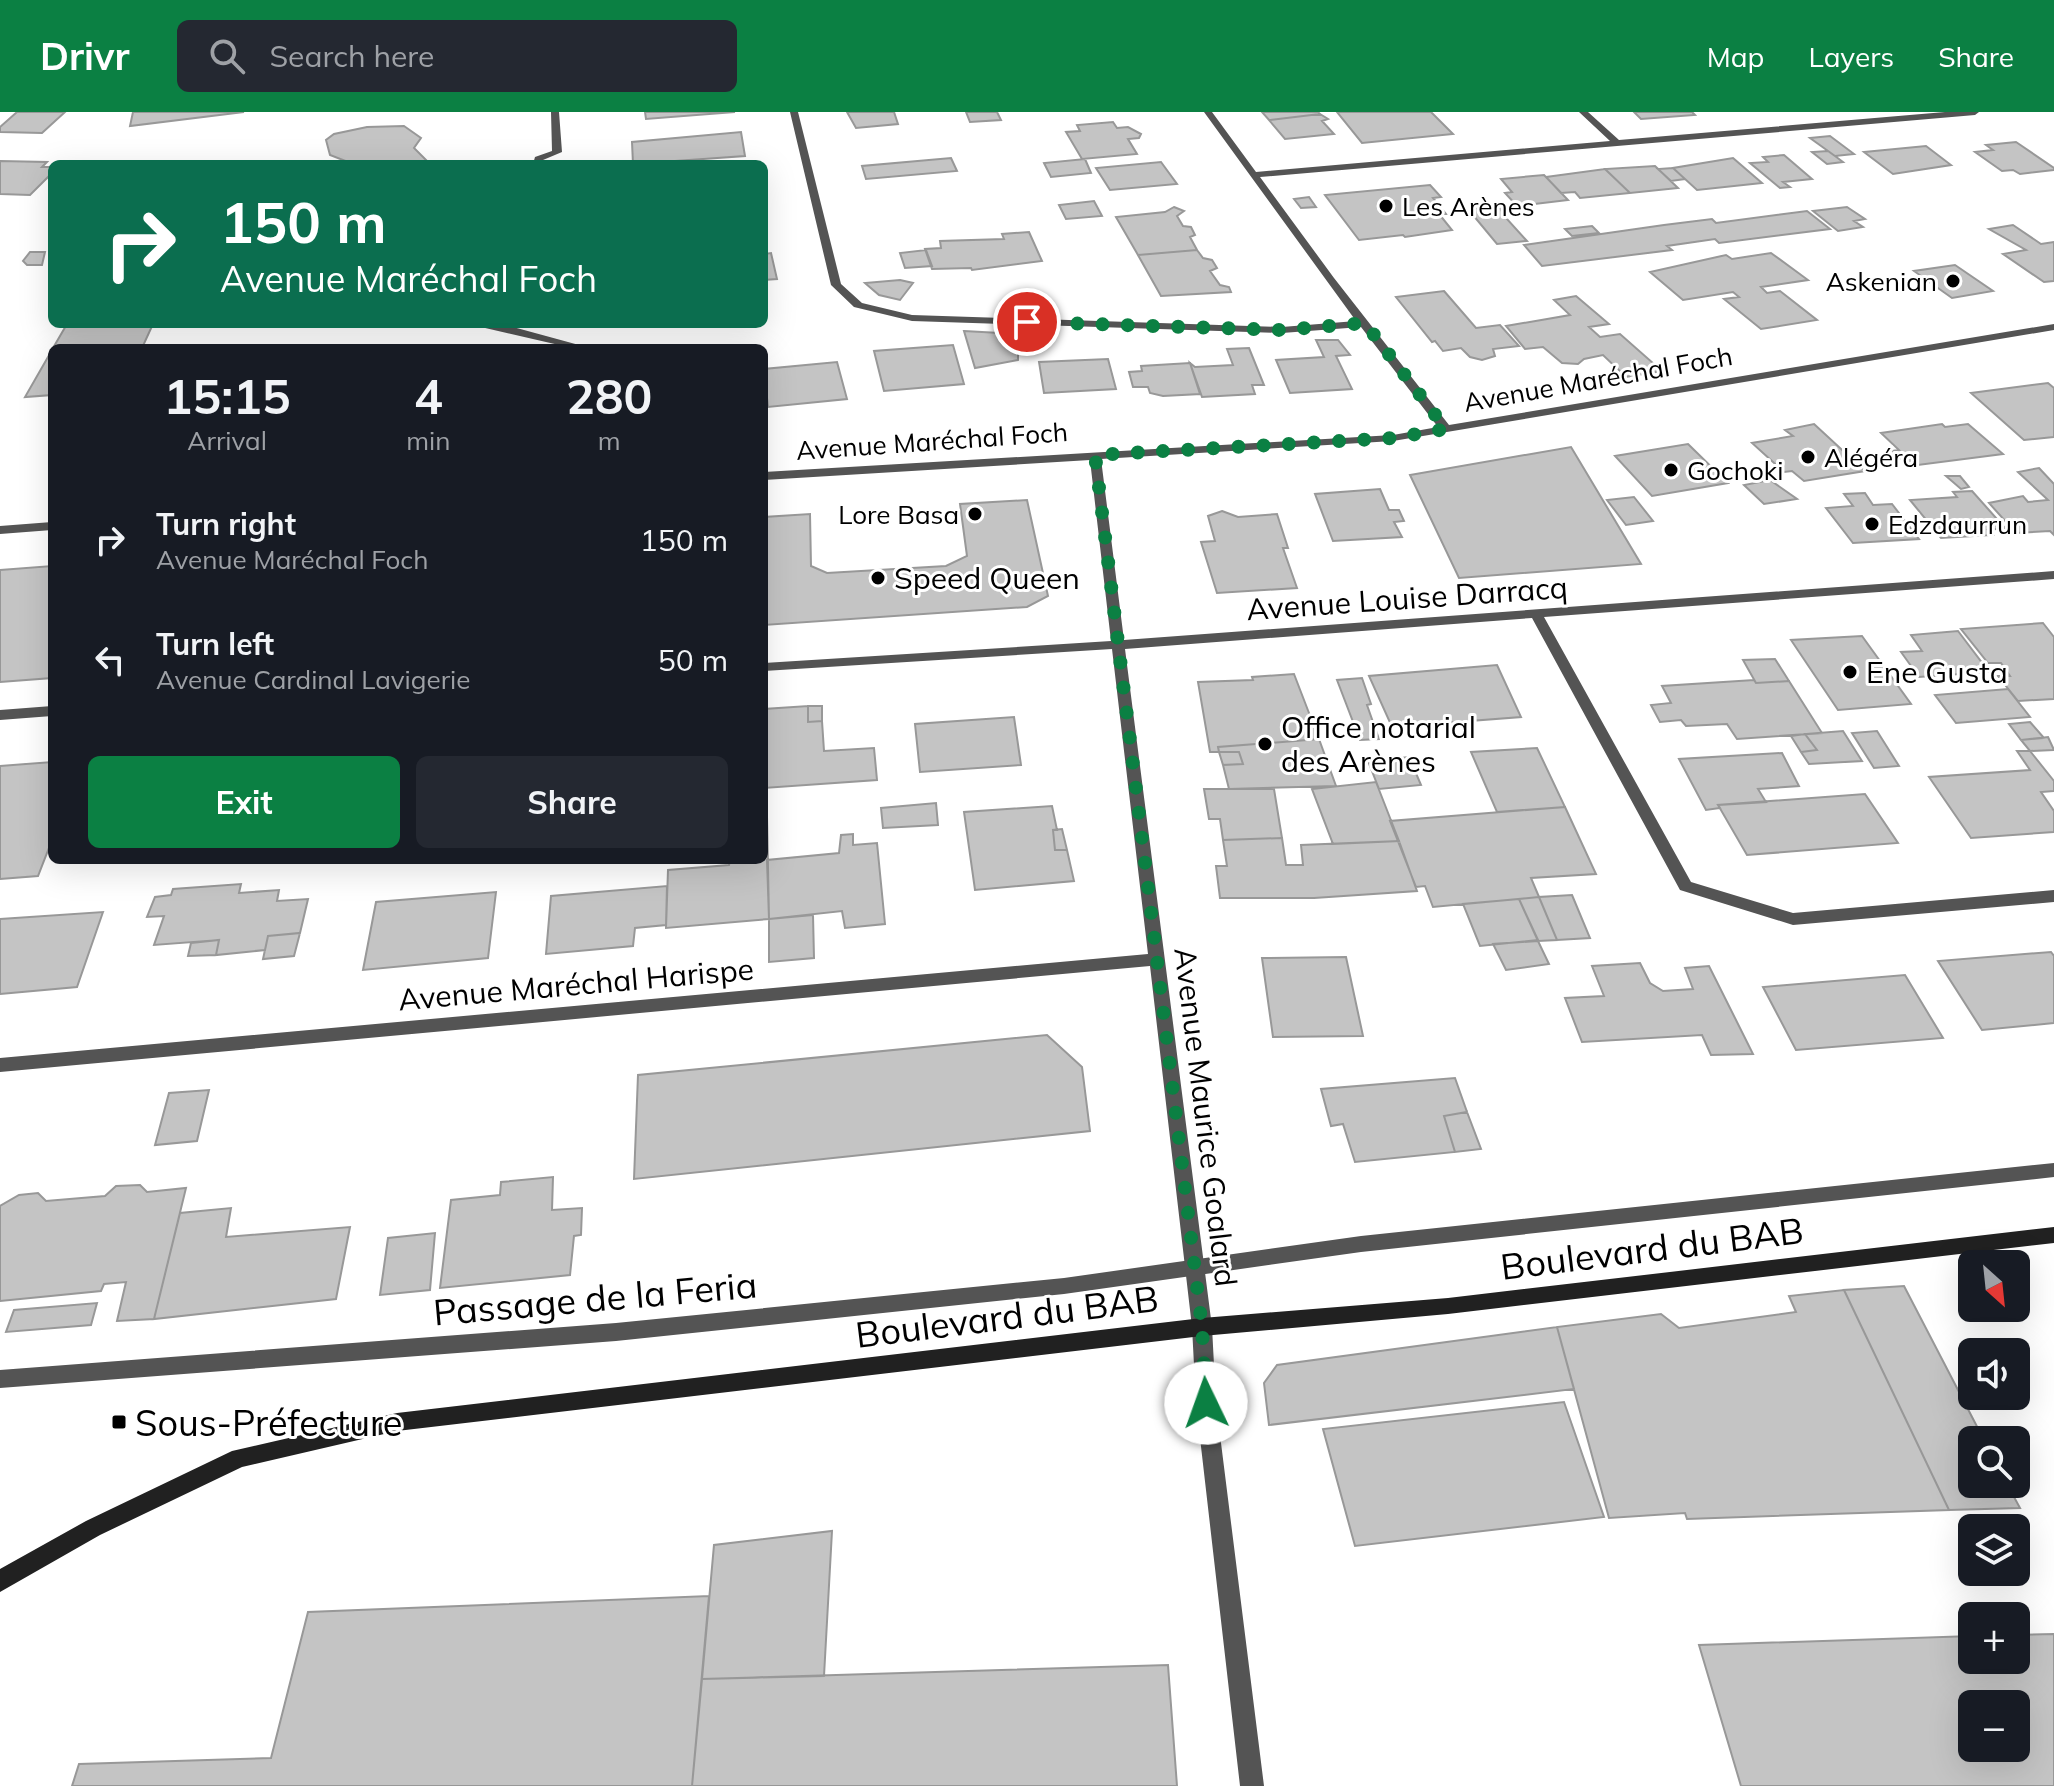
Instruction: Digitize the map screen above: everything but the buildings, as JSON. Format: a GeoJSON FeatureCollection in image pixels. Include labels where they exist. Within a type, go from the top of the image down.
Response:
{"type":"FeatureCollection","features":[{"type":"Feature","properties":{"kind":"main road","name":"Boulevard du BAB"},"geometry":{"type":"LineString","coordinates":[[0,1581],[93,1528],[239,1458],[397,1422],[1202,1327],[1448,1306],[2054,1235]]}},
{"type":"Feature","properties":{"kind":"street"},"geometry":{"type":"LineString","coordinates":[[538,160],[557,152],[555,112]]}},
{"type":"Feature","properties":{"kind":"street"},"geometry":{"type":"LineString","coordinates":[[794,112],[836,285],[858,305],[912,318],[1171,328],[1282,330],[1365,323]]}},
{"type":"Feature","properties":{"kind":"street"},"geometry":{"type":"LineString","coordinates":[[1208,112],[1446,429]]}},
{"type":"Feature","properties":{"kind":"street"},"geometry":{"type":"LineString","coordinates":[[1583,112],[1617,143]]}},
{"type":"Feature","properties":{"kind":"street"},"geometry":{"type":"LineString","coordinates":[[1255,175],[1975,112]]}},
{"type":"Feature","properties":{"kind":"street","name":"Avenue Maréchal Foch"},"geometry":{"type":"LineString","coordinates":[[768,476],[1393,438],[2054,327]]}},
{"type":"Feature","properties":{"kind":"street"},"geometry":{"type":"LineString","coordinates":[[500,328],[569,344]]}},
{"type":"Feature","properties":{"kind":"street","name":"Avenue Maurice Goalard"},"geometry":{"type":"LineString","coordinates":[[1095,455],[1202,1327],[1206,1403],[1252,1786]]}},
{"type":"Feature","properties":{"kind":"street"},"geometry":{"type":"LineString","coordinates":[[0,530],[48,526]]}},
{"type":"Feature","properties":{"kind":"street","name":"Avenue Louise Darracq"},"geometry":{"type":"LineString","coordinates":[[768,667],[1117,645],[2054,575]]}},
{"type":"Feature","properties":{"kind":"street"},"geometry":{"type":"LineString","coordinates":[[1536,614],[1685,886],[1793,919],[2054,896]]}},
{"type":"Feature","properties":{"kind":"street"},"geometry":{"type":"LineString","coordinates":[[0,715],[48,711]]}},
{"type":"Feature","properties":{"kind":"street","name":"Avenue Maréchal Harispe"},"geometry":{"type":"LineString","coordinates":[[0,1065],[1156,959]]}},
{"type":"Feature","properties":{"kind":"street","name":"Boulevard du BAB"},"geometry":{"type":"LineString","coordinates":[[1194,1265],[2054,1170]]}},
{"type":"Feature","properties":{"kind":"street","name":"Passage de la Feria"},"geometry":{"type":"LineString","coordinates":[[0,1379],[616,1332],[1064,1286],[1194,1265]]}},
{"type":"Feature","properties":{"kind":"place","name":"Les Arènes"},"geometry":{"type":"Point","coordinates":[1386,206]}},
{"type":"Feature","properties":{"kind":"place","name":"Askenian"},"geometry":{"type":"Point","coordinates":[1953,281]}},
{"type":"Feature","properties":{"kind":"place","name":"Alégéra"},"geometry":{"type":"Point","coordinates":[1808,457]}},
{"type":"Feature","properties":{"kind":"place","name":"Gochoki"},"geometry":{"type":"Point","coordinates":[1671,470]}},
{"type":"Feature","properties":{"kind":"place","name":"Lore Basa"},"geometry":{"type":"Point","coordinates":[975,514]}},
{"type":"Feature","properties":{"kind":"place","name":"Edzdaurrun"},"geometry":{"type":"Point","coordinates":[1872,524]}},
{"type":"Feature","properties":{"kind":"place","name":"Speed Queen"},"geometry":{"type":"Point","coordinates":[878,578]}},
{"type":"Feature","properties":{"kind":"place","name":"Ene Gusta"},"geometry":{"type":"Point","coordinates":[1850,672]}},
{"type":"Feature","properties":{"kind":"place","name":"Office notarial des Arènes"},"geometry":{"type":"Point","coordinates":[1265,744]}},
{"type":"Feature","properties":{"kind":"place","name":"Sous-Préfecture"},"geometry":{"type":"Point","coordinates":[119,1422]}},
{"type":"Feature","properties":{"kind":"route"},"geometry":{"type":"LineString","coordinates":[[1027,322],[1282,330],[1365,323],[1446,429],[1393,438],[1095,455],[1202,1327],[1206,1403]]}}]}
